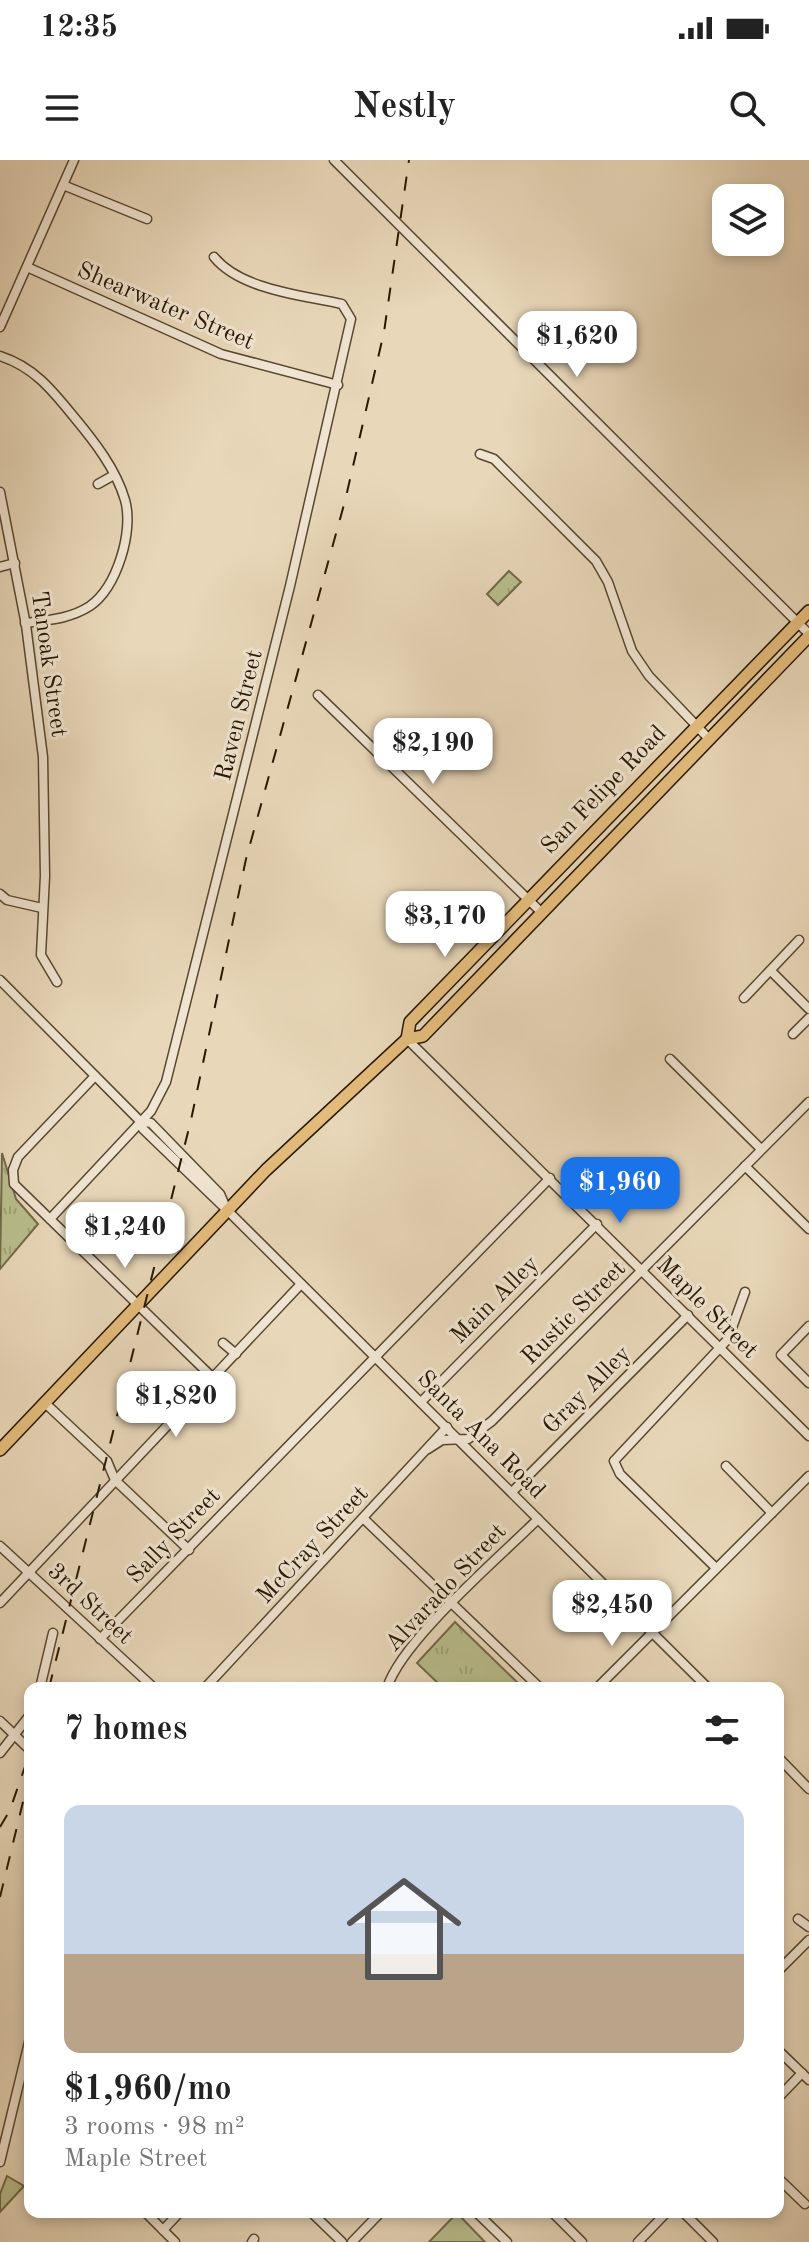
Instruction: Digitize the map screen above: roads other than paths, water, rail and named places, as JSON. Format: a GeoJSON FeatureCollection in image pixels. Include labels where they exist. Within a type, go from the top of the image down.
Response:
{"type":"FeatureCollection","features":[{"type":"Feature","properties":{"kind":"main road","name":"San Felipe Road"},"geometry":{"type":"LineString","coordinates":[[407,1039],[410,1022],[809,611]]}},
{"type":"Feature","properties":{"kind":"main road","name":"San Felipe Road"},"geometry":{"type":"LineString","coordinates":[[0,1449],[227,1210],[407,1039],[423,1036],[809,635]]}},
{"type":"Feature","properties":{"kind":"street"},"geometry":{"type":"LineString","coordinates":[[0,327],[74,160]]}},
{"type":"Feature","properties":{"kind":"street"},"geometry":{"type":"LineString","coordinates":[[334,160],[809,635]]}},
{"type":"Feature","properties":{"kind":"street"},"geometry":{"type":"LineString","coordinates":[[63,185],[147,219]]}},
{"type":"Feature","properties":{"kind":"street","name":"Raven Street"},"geometry":{"type":"LineString","coordinates":[[50,1219],[151,1111],[166,1082],[338,385],[351,319],[342,304],[242,277],[214,257]]}},
{"type":"Feature","properties":{"kind":"street","name":"Shearwater Street"},"geometry":{"type":"LineString","coordinates":[[27,267],[221,354],[338,385]]}},
{"type":"Feature","properties":{"kind":"street"},"geometry":{"type":"LineString","coordinates":[[0,356],[23,364],[48,385],[87,433],[114,475],[126,502],[124,540],[115,573],[91,605],[64,618],[25,623]]}},
{"type":"Feature","properties":{"kind":"street"},"geometry":{"type":"LineString","coordinates":[[480,454],[494,459],[596,561],[608,582],[632,651],[649,676],[709,739]]}},
{"type":"Feature","properties":{"kind":"street"},"geometry":{"type":"LineString","coordinates":[[98,484],[114,475]]}},
{"type":"Feature","properties":{"kind":"street","name":"Tanoak Street"},"geometry":{"type":"LineString","coordinates":[[0,492],[25,623],[43,757],[45,876],[41,955],[57,982]]}},
{"type":"Feature","properties":{"kind":"street"},"geometry":{"type":"LineString","coordinates":[[0,567],[15,563]]}},
{"type":"Feature","properties":{"kind":"street"},"geometry":{"type":"LineString","coordinates":[[318,695],[541,912]]}},
{"type":"Feature","properties":{"kind":"street"},"geometry":{"type":"LineString","coordinates":[[0,894],[7,900],[42,908]]}},
{"type":"Feature","properties":{"kind":"street"},"geometry":{"type":"LineString","coordinates":[[744,998],[799,940]]}},
{"type":"Feature","properties":{"kind":"street"},"geometry":{"type":"LineString","coordinates":[[771,971],[809,1009]]}},
{"type":"Feature","properties":{"kind":"street","name":"Santa Ana Road"},"geometry":{"type":"LineString","coordinates":[[0,980],[140,1121],[143,1129],[702,1682]]}},
{"type":"Feature","properties":{"kind":"street"},"geometry":{"type":"LineString","coordinates":[[793,1034],[809,1018]]}},
{"type":"Feature","properties":{"kind":"street","name":"Maple Street"},"geometry":{"type":"LineString","coordinates":[[407,1039],[809,1436]]}},
{"type":"Feature","properties":{"kind":"street"},"geometry":{"type":"LineString","coordinates":[[670,1059],[761,1149]]}},
{"type":"Feature","properties":{"kind":"street"},"geometry":{"type":"LineString","coordinates":[[95,1076],[24,1150],[13,1170],[17,1189],[213,1378]]}},
{"type":"Feature","properties":{"kind":"street","name":"Rustic Street"},"geometry":{"type":"LineString","coordinates":[[428,1449],[442,1440],[460,1441],[476,1435],[492,1421],[809,1102]]}},
{"type":"Feature","properties":{"kind":"street"},"geometry":{"type":"LineString","coordinates":[[745,1166],[809,1229]]}},
{"type":"Feature","properties":{"kind":"street","name":"Sally Street"},"geometry":{"type":"LineString","coordinates":[[100,1639],[550,1178]]}},
{"type":"Feature","properties":{"kind":"street","name":"Main Alley"},"geometry":{"type":"LineString","coordinates":[[421,1402],[597,1224]]}},
{"type":"Feature","properties":{"kind":"street"},"geometry":{"type":"LineString","coordinates":[[0,1603],[301,1284]]}},
{"type":"Feature","properties":{"kind":"street"},"geometry":{"type":"LineString","coordinates":[[715,1567],[614,1465],[621,1451],[720,1347],[732,1330],[745,1292]]}},
{"type":"Feature","properties":{"kind":"street","name":"Gray Alley"},"geometry":{"type":"LineString","coordinates":[[512,1492],[688,1315]]}},
{"type":"Feature","properties":{"kind":"street"},"geometry":{"type":"LineString","coordinates":[[809,1326],[781,1355],[809,1383]]}},
{"type":"Feature","properties":{"kind":"street"},"geometry":{"type":"LineString","coordinates":[[223,1343],[236,1354]]}},
{"type":"Feature","properties":{"kind":"street"},"geometry":{"type":"LineString","coordinates":[[45,1403],[107,1461],[115,1480],[189,1550]]}},
{"type":"Feature","properties":{"kind":"street","name":"McCray Street"},"geometry":{"type":"LineString","coordinates":[[211,1682],[447,1427]]}},
{"type":"Feature","properties":{"kind":"street"},"geometry":{"type":"LineString","coordinates":[[726,1466],[772,1513]]}},
{"type":"Feature","properties":{"kind":"street"},"geometry":{"type":"LineString","coordinates":[[603,1682],[809,1476]]}},
{"type":"Feature","properties":{"kind":"street"},"geometry":{"type":"LineString","coordinates":[[364,1519],[534,1682]]}},
{"type":"Feature","properties":{"kind":"street","name":"Alvarado Street"},"geometry":{"type":"LineString","coordinates":[[390,1682],[401,1660],[538,1519]]}},
{"type":"Feature","properties":{"kind":"street","name":"3rd Street"},"geometry":{"type":"LineString","coordinates":[[0,1546],[147,1682]]}},
{"type":"Feature","properties":{"kind":"street"},"geometry":{"type":"LineString","coordinates":[[41,1682],[53,1633]]}},
{"type":"Feature","properties":{"kind":"street"},"geometry":{"type":"LineString","coordinates":[[0,1721],[24,1744]]}},
{"type":"Feature","properties":{"kind":"street"},"geometry":{"type":"LineString","coordinates":[[0,1753],[24,1723]]}},
{"type":"Feature","properties":{"kind":"street"},"geometry":{"type":"LineString","coordinates":[[784,1763],[809,1789]]}},
{"type":"Feature","properties":{"kind":"street"},"geometry":{"type":"LineString","coordinates":[[798,1919],[809,1927]]}},
{"type":"Feature","properties":{"kind":"street"},"geometry":{"type":"LineString","coordinates":[[784,1966],[807,1945]]}},
{"type":"Feature","properties":{"kind":"street"},"geometry":{"type":"LineString","coordinates":[[784,2056],[806,2077],[784,2094]]}},
{"type":"Feature","properties":{"kind":"street"},"geometry":{"type":"LineString","coordinates":[[0,2162],[24,2063]]}},
{"type":"Feature","properties":{"kind":"street"},"geometry":{"type":"LineString","coordinates":[[784,2184],[805,2204]]}},
{"type":"Feature","properties":{"kind":"street"},"geometry":{"type":"LineString","coordinates":[[151,2218],[175,2242]]}},
{"type":"Feature","properties":{"kind":"street"},"geometry":{"type":"LineString","coordinates":[[163,2230],[174,2218]]}},
{"type":"Feature","properties":{"kind":"street"},"geometry":{"type":"LineString","coordinates":[[317,2218],[342,2242]]}},
{"type":"Feature","properties":{"kind":"street"},"geometry":{"type":"LineString","coordinates":[[352,2242],[375,2218]]}},
{"type":"Feature","properties":{"kind":"street"},"geometry":{"type":"LineString","coordinates":[[482,2218],[507,2242]]}},
{"type":"Feature","properties":{"kind":"street"},"geometry":{"type":"LineString","coordinates":[[558,2218],[582,2242]]}},
{"type":"Feature","properties":{"kind":"street"},"geometry":{"type":"LineString","coordinates":[[638,2242],[661,2218]]}},
{"type":"Feature","properties":{"kind":"street"},"geometry":{"type":"LineString","coordinates":[[689,2218],[713,2242]]}},
{"type":"Feature","properties":{"kind":"railway"},"geometry":{"type":"LineString","coordinates":[[50,1682],[191,1120],[246,859],[345,501],[384,332],[409,160]]}},
{"type":"Feature","properties":{"kind":"railway"},"geometry":{"type":"LineString","coordinates":[[0,1827],[10,1810],[24,1769]]}},
{"type":"Feature","properties":{"kind":"railway"},"geometry":{"type":"LineString","coordinates":[[0,1897],[24,1798]]}}]}
